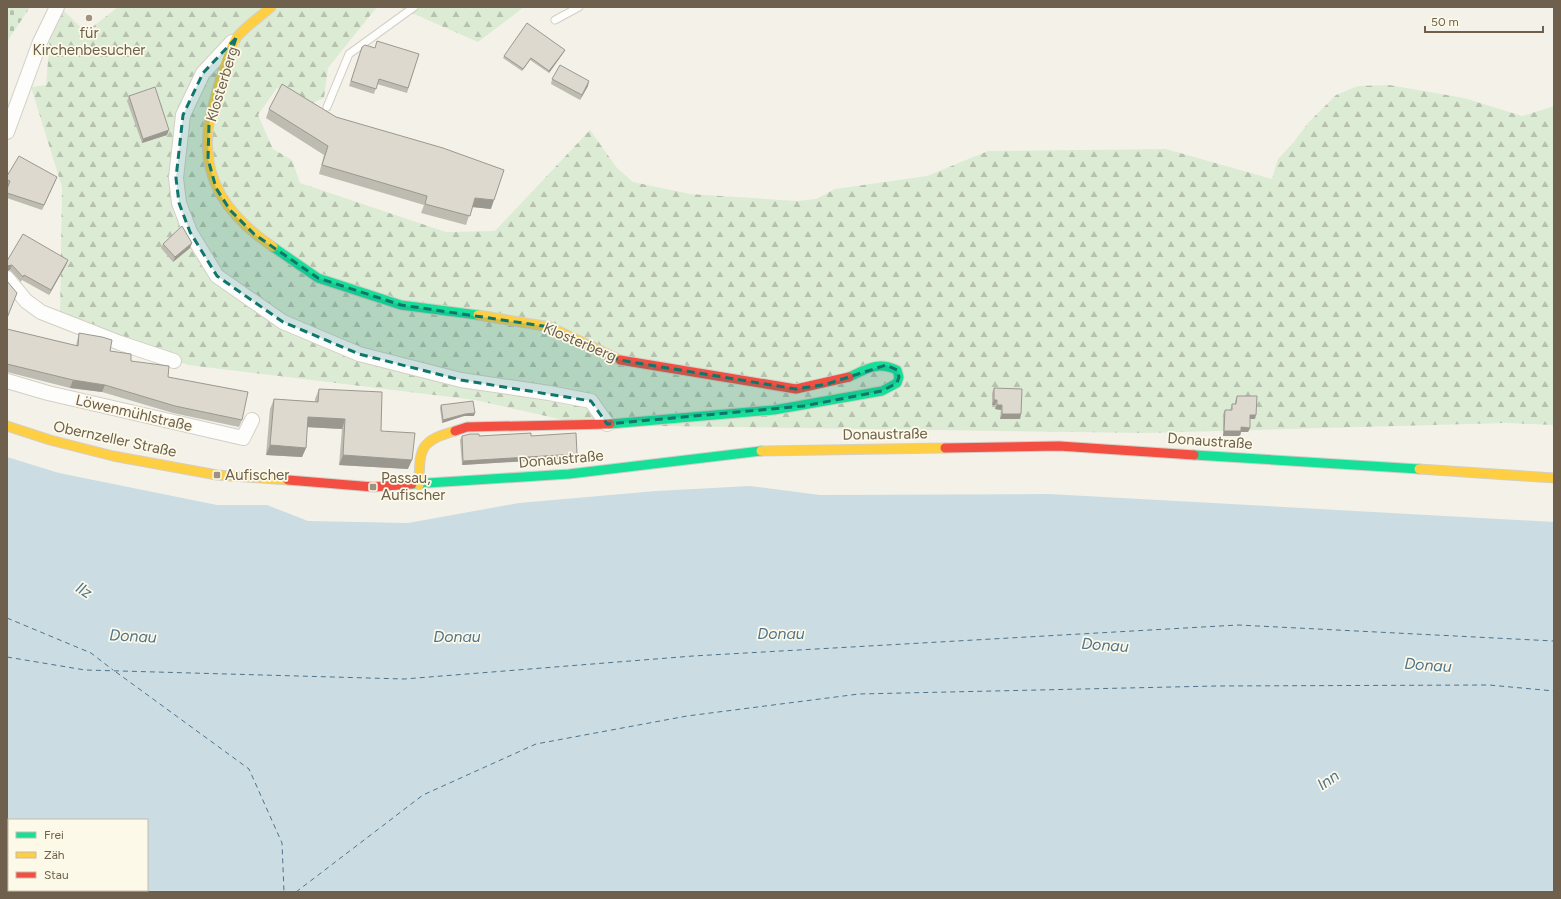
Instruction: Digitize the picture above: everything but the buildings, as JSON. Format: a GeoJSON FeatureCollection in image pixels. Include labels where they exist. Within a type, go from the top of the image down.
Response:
{"type":"FeatureCollection","features":[{"type":"Feature","properties":{"kind":"main road","name":"Klosterberg"},"geometry":{"type":"LineString","coordinates":[[271,7],[236,38],[220,83],[209,124],[208,159],[216,188],[230,210],[254,234],[318,278],[401,305],[456,311],[550,327],[619,360],[736,380],[796,389],[827,384],[876,366],[886,365],[897,370],[899,377],[897,383],[882,391],[852,395],[804,406],[607,424],[467,427],[435,436],[426,444],[420,454],[419,485]]}},
{"type":"Feature","properties":{"kind":"main road","name":"Obernzeller Straße"},"geometry":{"type":"LineString","coordinates":[[7,426],[50,440],[113,456],[217,475]]}},
{"type":"Feature","properties":{"kind":"main road","name":"Donaustraße"},"geometry":{"type":"LineString","coordinates":[[217,475],[373,487],[569,474],[768,450],[1059,446],[1554,478]]}},
{"type":"Feature","properties":{"kind":"street"},"geometry":{"type":"LineString","coordinates":[[7,132],[40,42],[57,7]]}},
{"type":"Feature","properties":{"kind":"street","name":"Klosterberg"},"geometry":{"type":"LineString","coordinates":[[236,38],[203,74],[192,94],[183,115],[178,150],[176,178],[179,203],[190,232],[217,276],[283,322],[359,354],[461,380],[591,401],[607,424]]}},
{"type":"Feature","properties":{"kind":"street"},"geometry":{"type":"LineString","coordinates":[[7,278],[26,301],[40,312],[120,343],[174,361]]}},
{"type":"Feature","properties":{"kind":"street","name":"Löwenmühlstraße"},"geometry":{"type":"LineString","coordinates":[[7,381],[48,393],[243,438],[252,420]]}},
{"type":"Feature","properties":{"kind":"lane"},"geometry":{"type":"LineString","coordinates":[[327,107],[349,54],[414,7]]}},
{"type":"Feature","properties":{"kind":"lane"},"geometry":{"type":"LineString","coordinates":[[555,20],[579,7]]}},
{"type":"Feature","properties":{"kind":"highlighted area"},"geometry":{"type":"Polygon","coordinates":[[[236,38],[209,124],[208,159],[216,188],[230,210],[254,234],[318,278],[401,305],[550,327],[619,360],[736,380],[796,389],[827,384],[886,365],[897,370],[899,377],[897,383],[882,391],[804,406],[607,424],[591,401],[461,380],[359,354],[283,322],[217,276],[190,232],[179,203],[176,178],[183,115],[203,73],[236,38]]]}},
{"type":"Feature","properties":{"kind":"green space"},"geometry":{"type":"Polygon","coordinates":[[[7,7],[30,7],[7,42],[7,7]]]}},
{"type":"Feature","properties":{"kind":"green space"},"geometry":{"type":"Polygon","coordinates":[[[118,7],[377,7],[328,68],[324,98],[310,104],[277,88],[258,115],[273,149],[292,160],[300,183],[446,232],[495,231],[590,130],[617,168],[633,182],[690,194],[797,201],[816,199],[835,189],[927,176],[988,151],[1166,149],[1272,179],[1278,159],[1293,143],[1308,123],[1336,95],[1358,86],[1389,85],[1464,98],[1522,116],[1554,106],[1554,425],[1505,423],[1146,433],[586,425],[475,400],[188,365],[60,320],[62,187],[31,87],[46,85],[50,36],[64,11],[86,32],[118,7]]]}},
{"type":"Feature","properties":{"kind":"green space"},"geometry":{"type":"Polygon","coordinates":[[[398,7],[469,7],[471,9],[472,7],[524,7],[478,42],[398,7]]]}},
{"type":"Feature","properties":{"kind":"water"},"geometry":{"type":"Polygon","coordinates":[[[7,457],[59,473],[217,505],[267,505],[308,521],[408,523],[519,503],[656,491],[750,486],[820,495],[1049,494],[1554,522],[1554,892],[97,892],[148,891],[148,819],[8,819],[7,855],[7,457]]]}},
{"type":"Feature","properties":{"kind":"ferry route"},"geometry":{"type":"LineString","coordinates":[[7,618],[91,653],[113,670]]}},
{"type":"Feature","properties":{"kind":"ferry route"},"geometry":{"type":"LineString","coordinates":[[7,657],[85,670],[404,679],[693,656],[1238,625],[1554,641]]}},
{"type":"Feature","properties":{"kind":"ferry route"},"geometry":{"type":"LineString","coordinates":[[116,672],[249,769],[282,843],[284,892]]}},
{"type":"Feature","properties":{"kind":"ferry route"},"geometry":{"type":"LineString","coordinates":[[296,892],[423,795],[536,744],[687,716],[859,694],[1216,686],[1489,685],[1554,691]]}},
{"type":"Feature","properties":{"kind":"traffic: fast"},"geometry":{"type":"LineString","coordinates":[[273,247],[318,278],[401,305],[478,315]]}},
{"type":"Feature","properties":{"kind":"traffic: fast"},"geometry":{"type":"LineString","coordinates":[[610,424],[774,410],[882,391],[897,383],[899,377],[897,370],[884,366],[872,367],[849,377]]}},
{"type":"Feature","properties":{"kind":"traffic: fast"},"geometry":{"type":"LineString","coordinates":[[412,484],[569,474],[761,451]]}},
{"type":"Feature","properties":{"kind":"traffic: fast"},"geometry":{"type":"LineString","coordinates":[[1194,455],[1419,469]]}},
{"type":"Feature","properties":{"kind":"traffic: slow"},"geometry":{"type":"LineString","coordinates":[[271,7],[245,29],[235,41],[223,71],[214,103],[209,123],[207,143],[209,162],[221,195],[231,210],[243,223],[273,247]]}},
{"type":"Feature","properties":{"kind":"traffic: slow"},"geometry":{"type":"LineString","coordinates":[[478,315],[550,327],[620,360]]}},
{"type":"Feature","properties":{"kind":"traffic: slow"},"geometry":{"type":"LineString","coordinates":[[7,426],[50,440],[113,456],[217,475],[288,480]]}},
{"type":"Feature","properties":{"kind":"traffic: slow"},"geometry":{"type":"LineString","coordinates":[[419,485],[421,455],[424,449],[428,443],[434,439],[455,431]]}},
{"type":"Feature","properties":{"kind":"traffic: slow"},"geometry":{"type":"LineString","coordinates":[[761,451],[945,448]]}},
{"type":"Feature","properties":{"kind":"traffic: slow"},"geometry":{"type":"LineString","coordinates":[[1419,469],[1554,478]]}},
{"type":"Feature","properties":{"kind":"traffic: jam"},"geometry":{"type":"LineString","coordinates":[[620,360],[796,389],[849,377]]}},
{"type":"Feature","properties":{"kind":"traffic: jam"},"geometry":{"type":"LineString","coordinates":[[455,431],[467,427],[610,424]]}},
{"type":"Feature","properties":{"kind":"traffic: jam"},"geometry":{"type":"LineString","coordinates":[[945,448],[1059,446],[1194,455]]}},
{"type":"Feature","properties":{"kind":"traffic: jam"},"geometry":{"type":"LineString","coordinates":[[288,480],[373,487],[412,484]]}},
{"type":"Feature","properties":{"kind":"place","name":"für Kirchenbesucher"},"geometry":{"type":"Point","coordinates":[89,18]}},
{"type":"Feature","properties":{"kind":"place","name":"Aufischer"},"geometry":{"type":"Point","coordinates":[217,475]}},
{"type":"Feature","properties":{"kind":"place","name":"Passau, Aufischer"},"geometry":{"type":"Point","coordinates":[373,487]}},
{"type":"Feature","properties":{"kind":"water label","name":"Ilz"},"geometry":{"type":"Point","coordinates":[84,590]}},
{"type":"Feature","properties":{"kind":"water label","name":"Donau"},"geometry":{"type":"Point","coordinates":[781,633]}},
{"type":"Feature","properties":{"kind":"water label","name":"Donau"},"geometry":{"type":"Point","coordinates":[133,636]}},
{"type":"Feature","properties":{"kind":"water label","name":"Donau"},"geometry":{"type":"Point","coordinates":[457,636]}},
{"type":"Feature","properties":{"kind":"water label","name":"Donau"},"geometry":{"type":"Point","coordinates":[1105,645]}},
{"type":"Feature","properties":{"kind":"water label","name":"Donau"},"geometry":{"type":"Point","coordinates":[1428,665]}},
{"type":"Feature","properties":{"kind":"water label","name":"Inn"},"geometry":{"type":"Point","coordinates":[1328,780]}}]}
